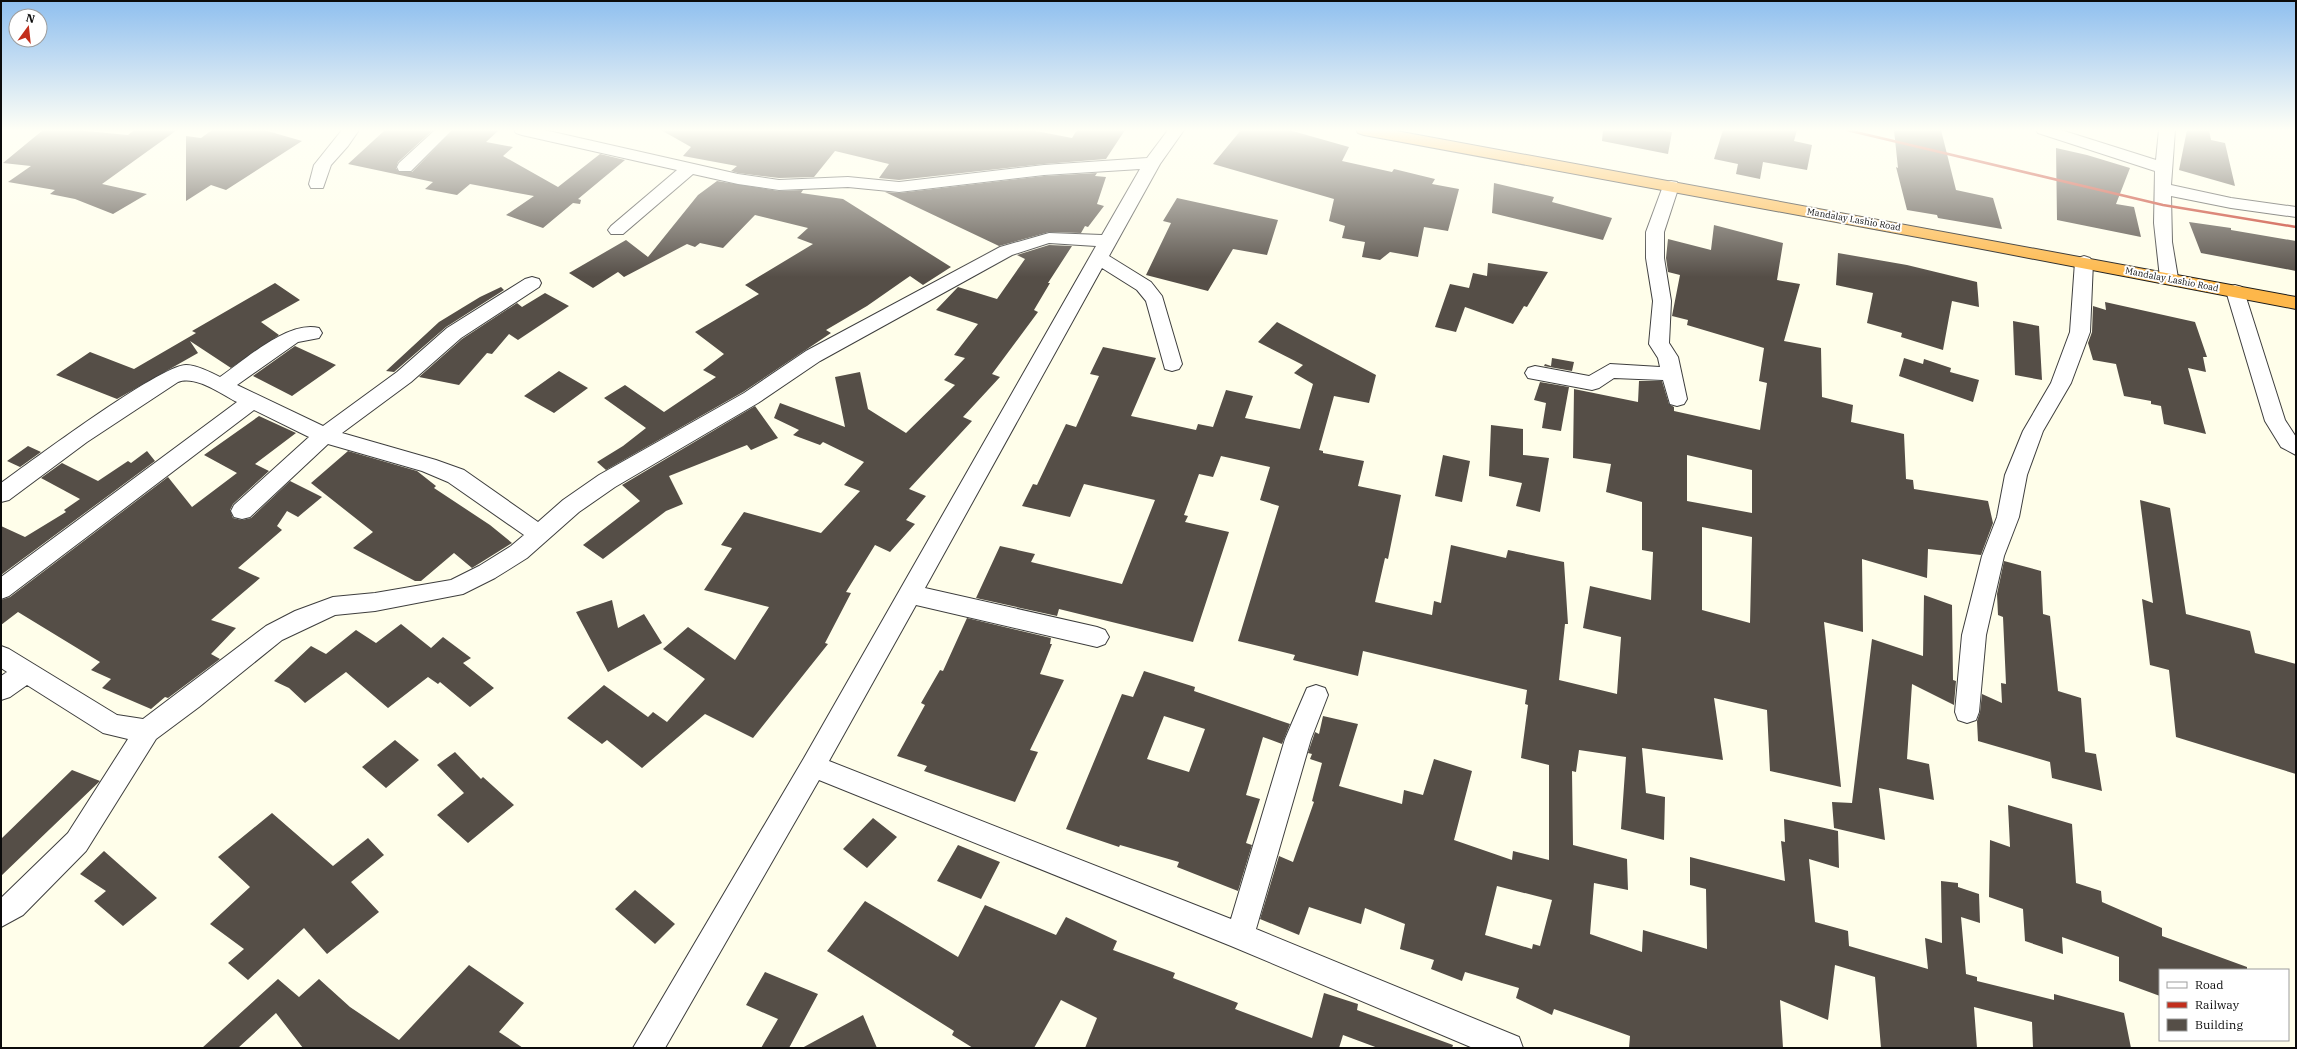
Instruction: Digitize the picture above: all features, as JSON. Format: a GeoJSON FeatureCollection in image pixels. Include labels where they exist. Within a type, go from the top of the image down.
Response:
{"type":"FeatureCollection","features":[{"type":"Feature","properties":{"kind":"highway","name":"Mandalay Lashio Road"},"geometry":{"type":"LineString","coordinates":[[1632,179],[2084,262],[2296,303]]}},
{"type":"Feature","properties":{"kind":"street"},"geometry":{"type":"LineString","coordinates":[[317,179],[317,184]]}},
{"type":"Feature","properties":{"kind":"street"},"geometry":{"type":"LineString","coordinates":[[617,230],[677,179]]}},
{"type":"Feature","properties":{"kind":"street"},"geometry":{"type":"LineString","coordinates":[[741,179],[760,183],[798,184],[848,182],[899,187],[968,179]]}},
{"type":"Feature","properties":{"kind":"street"},"geometry":{"type":"LineString","coordinates":[[648,1048],[813,766],[1143,179]]}},
{"type":"Feature","properties":{"kind":"street"},"geometry":{"type":"LineString","coordinates":[[2164,179],[2165,259],[2169,278]]}},
{"type":"Feature","properties":{"kind":"street"},"geometry":{"type":"LineString","coordinates":[[1671,186],[1655,232],[1655,258],[1662,301],[1659,344],[1668,357],[1676,399]]}},
{"type":"Feature","properties":{"kind":"street"},"geometry":{"type":"LineString","coordinates":[[2164,189],[2231,203],[2296,212]]}},
{"type":"Feature","properties":{"kind":"street"},"geometry":{"type":"LineString","coordinates":[[1,914],[13,906],[77,842],[147,731],[190,700],[274,633],[303,618],[333,606],[375,602],[455,588],[519,552],[571,506],[607,481],[751,398],[813,356],[1006,252],[1031,242],[1049,238],[1104,250],[1144,286],[1155,300],[1172,364]]}},
{"type":"Feature","properties":{"kind":"street"},"geometry":{"type":"LineString","coordinates":[[1967,712],[1974,635],[1992,556],[2008,517],[2019,468],[2033,432],[2061,383],[2080,332],[2084,262]]}},
{"type":"Feature","properties":{"kind":"street"},"geometry":{"type":"LineString","coordinates":[[242,512],[324,435],[404,377],[454,333],[532,283]]}},
{"type":"Feature","properties":{"kind":"street"},"geometry":{"type":"LineString","coordinates":[[2235,291],[2274,422],[2288,442],[2296,447]]}},
{"type":"Feature","properties":{"kind":"street"},"geometry":{"type":"LineString","coordinates":[[221,386],[293,336],[312,333]]}},
{"type":"Feature","properties":{"kind":"street"},"geometry":{"type":"LineString","coordinates":[[1535,373],[1592,383],[1610,371],[1672,374]]}},
{"type":"Feature","properties":{"kind":"street"},"geometry":{"type":"LineString","coordinates":[[1,494],[80,437],[171,377],[185,372],[199,376],[324,435],[429,465],[456,476],[539,534]]}},
{"type":"Feature","properties":{"kind":"street"},"geometry":{"type":"LineString","coordinates":[[1,590],[221,423],[253,401]]}},
{"type":"Feature","properties":{"kind":"street"},"geometry":{"type":"LineString","coordinates":[[910,594],[1097,637]]}},
{"type":"Feature","properties":{"kind":"street"},"geometry":{"type":"LineString","coordinates":[[1,656],[112,725],[147,731]]}},
{"type":"Feature","properties":{"kind":"street"},"geometry":{"type":"LineString","coordinates":[[1,690],[26,672]]}},
{"type":"Feature","properties":{"kind":"street"},"geometry":{"type":"LineString","coordinates":[[1240,936],[1298,739],[1316,695]]}},
{"type":"Feature","properties":{"kind":"street"},"geometry":{"type":"LineString","coordinates":[[813,766],[1240,936],[1508,1048]]}},
{"type":"Feature","properties":{"kind":"building"},"geometry":{"type":"Polygon","coordinates":[[[12,179],[109,179],[102,184],[147,194],[113,214],[75,199],[50,194],[55,190],[8,182],[12,179]]]}},
{"type":"Feature","properties":{"kind":"building"},"geometry":{"type":"Polygon","coordinates":[[[186,179],[243,179],[226,190],[211,185],[186,201],[186,179]]]}},
{"type":"Feature","properties":{"kind":"building"},"geometry":{"type":"Polygon","coordinates":[[[419,179],[544,179],[558,187],[568,179],[602,179],[578,199],[581,200],[580,204],[573,203],[543,228],[506,215],[534,196],[470,184],[457,195],[425,189],[433,182],[419,179]]]}},
{"type":"Feature","properties":{"kind":"building"},"geometry":{"type":"Polygon","coordinates":[[[889,179],[908,179],[899,180],[889,179]]]}},
{"type":"Feature","properties":{"kind":"building"},"geometry":{"type":"Polygon","coordinates":[[[1019,179],[1105,179],[1097,204],[1104,206],[1088,227],[1085,226],[1081,233],[1049,232],[999,246],[885,192],[899,193],[1019,179]]]}},
{"type":"Feature","properties":{"kind":"building"},"geometry":{"type":"Polygon","coordinates":[[[1265,179],[1435,179],[1432,184],[1459,189],[1448,231],[1424,227],[1418,257],[1390,252],[1380,260],[1362,257],[1365,242],[1342,238],[1345,226],[1329,221],[1334,199],[1265,179]]]}},
{"type":"Feature","properties":{"kind":"building"},"geometry":{"type":"Polygon","coordinates":[[[1899,179],[1953,179],[1956,190],[1993,198],[2002,229],[1938,218],[1937,215],[1907,210],[1899,179]]]}},
{"type":"Feature","properties":{"kind":"building"},"geometry":{"type":"Polygon","coordinates":[[[2056,179],[2126,179],[2116,204],[2134,207],[2141,237],[2057,220],[2056,179]]]}},
{"type":"Feature","properties":{"kind":"building"},"geometry":{"type":"Polygon","coordinates":[[[2210,179],[2233,179],[2235,186],[2210,179]]]}},
{"type":"Feature","properties":{"kind":"building"},"geometry":{"type":"Polygon","coordinates":[[[717,181],[779,191],[803,190],[801,193],[843,199],[951,267],[923,285],[910,276],[867,306],[826,330],[831,333],[743,392],[606,470],[597,462],[623,446],[646,428],[604,398],[625,385],[664,412],[716,377],[703,370],[724,354],[695,332],[759,294],[745,285],[813,244],[797,238],[808,228],[755,215],[723,248],[700,243],[695,247],[687,244],[624,277],[618,272],[593,288],[569,273],[626,240],[648,257],[698,195],[717,181]]]}},
{"type":"Feature","properties":{"kind":"building"},"geometry":{"type":"Polygon","coordinates":[[[1494,183],[1554,197],[1552,202],[1612,218],[1603,240],[1492,213],[1494,183]]]}},
{"type":"Feature","properties":{"kind":"building"},"geometry":{"type":"Polygon","coordinates":[[[1177,198],[1278,220],[1267,255],[1233,249],[1208,291],[1146,275],[1171,223],[1163,221],[1177,198]]]}},
{"type":"Feature","properties":{"kind":"building"},"geometry":{"type":"Polygon","coordinates":[[[2189,222],[2231,228],[2231,230],[2296,241],[2296,271],[2201,253],[2189,222]]]}},
{"type":"Feature","properties":{"kind":"building"},"geometry":{"type":"Polygon","coordinates":[[[1714,225],[1783,243],[1777,280],[1800,284],[1784,341],[1821,348],[1822,397],[1853,405],[1851,422],[1904,434],[1906,479],[1913,480],[1914,489],[1988,501],[1993,523],[1981,555],[1928,549],[1927,578],[1862,559],[1863,632],[1824,622],[1841,787],[1770,771],[1767,710],[1714,698],[1723,760],[1642,748],[1646,793],[1665,797],[1664,840],[1621,829],[1626,757],[1579,750],[1576,772],[1572,771],[1573,845],[1627,859],[1628,890],[1594,883],[1590,934],[1642,952],[1643,930],[1707,949],[1706,889],[1690,885],[1690,857],[1785,881],[1781,841],[1785,842],[1784,819],[1838,831],[1839,868],[1809,859],[1815,922],[1848,931],[1849,946],[1928,969],[1925,938],[1942,943],[1941,881],[1958,883],[1958,887],[1979,894],[1980,923],[1961,917],[1966,974],[1977,977],[1977,981],[2054,1000],[2054,994],[2124,1013],[2131,1048],[2033,1048],[2032,1022],[1974,1007],[1977,1048],[1881,1048],[1875,977],[1835,965],[1828,1020],[1780,1000],[1783,1048],[1629,1048],[1630,1036],[1554,1009],[1552,1015],[1516,998],[1519,988],[1465,972],[1462,981],[1431,969],[1434,960],[1400,949],[1405,924],[1365,908],[1361,924],[1309,907],[1299,935],[1260,919],[1279,856],[1293,862],[1314,802],[1312,801],[1322,763],[1310,759],[1312,754],[1308,753],[1315,732],[1319,734],[1323,716],[1358,724],[1339,786],[1402,804],[1404,790],[1423,795],[1434,759],[1472,771],[1454,840],[1512,860],[1513,851],[1549,860],[1549,765],[1521,758],[1528,705],[1525,704],[1527,690],[1363,651],[1358,676],[1293,660],[1295,655],[1238,641],[1279,506],[1260,500],[1270,467],[1221,456],[1213,477],[1199,474],[1184,515],[1188,516],[1185,522],[1229,532],[1193,642],[1059,609],[1057,616],[976,598],[1000,546],[1035,554],[1031,562],[1122,584],[1155,500],[1084,484],[1070,517],[1022,506],[1033,484],[1037,485],[1066,424],[1076,427],[1099,376],[1090,374],[1103,347],[1156,358],[1131,416],[1196,430],[1198,424],[1213,427],[1226,390],[1253,396],[1245,418],[1300,429],[1313,384],[1294,373],[1303,365],[1258,342],[1277,322],[1376,375],[1369,403],[1334,396],[1319,450],[1323,451],[1323,453],[1364,461],[1358,486],[1401,495],[1388,559],[1385,558],[1375,602],[1432,615],[1434,601],[1441,603],[1451,545],[1506,558],[1508,550],[1564,562],[1568,624],[1565,624],[1559,680],[1617,694],[1621,637],[1583,628],[1590,586],[1651,600],[1653,552],[1642,550],[1642,502],[1606,492],[1611,464],[1573,458],[1574,389],[1638,402],[1639,381],[1662,381],[1669,404],[1674,407],[1674,411],[1760,430],[1767,383],[1759,381],[1764,348],[1687,325],[1688,320],[1672,316],[1680,275],[1668,272],[1666,258],[1668,239],[1711,250],[1714,225]],[[1687,455],[1687,501],[1752,513],[1752,470],[1687,455]],[[1702,527],[1702,610],[1750,623],[1752,537],[1702,527]],[[1497,886],[1485,935],[1532,949],[1533,944],[1540,946],[1552,900],[1497,886]]]}},
{"type":"Feature","properties":{"kind":"building"},"geometry":{"type":"Polygon","coordinates":[[[1049,245],[1072,246],[1048,283],[1050,283],[1034,310],[1038,312],[992,374],[1000,377],[963,417],[972,421],[909,489],[926,496],[906,520],[915,524],[890,552],[875,545],[846,592],[851,593],[825,643],[828,644],[753,738],[705,714],[642,768],[607,740],[602,744],[567,718],[604,685],[648,717],[653,712],[667,722],[705,679],[663,649],[688,627],[735,660],[769,607],[704,590],[732,548],[721,545],[744,512],[821,533],[860,491],[844,485],[864,462],[823,442],[820,445],[793,435],[799,430],[774,418],[780,403],[845,427],[835,377],[860,372],[868,409],[906,433],[955,385],[944,380],[965,358],[954,355],[978,324],[936,310],[958,287],[997,299],[1025,259],[1017,255],[1049,245]]]}},
{"type":"Feature","properties":{"kind":"building"},"geometry":{"type":"Polygon","coordinates":[[[1838,253],[1907,265],[1977,282],[1979,307],[1952,301],[1943,350],[1901,337],[1902,333],[1867,323],[1873,293],[1836,285],[1838,253]]]}},
{"type":"Feature","properties":{"kind":"building"},"geometry":{"type":"Polygon","coordinates":[[[1488,263],[1548,272],[1527,307],[1524,306],[1513,324],[1465,307],[1456,332],[1435,327],[1450,284],[1469,288],[1473,273],[1487,276],[1488,263]]]}},
{"type":"Feature","properties":{"kind":"building"},"geometry":{"type":"Polygon","coordinates":[[[275,283],[300,300],[261,322],[279,335],[231,368],[190,341],[198,353],[117,399],[56,375],[90,352],[134,369],[196,333],[192,331],[275,283]]]}},
{"type":"Feature","properties":{"kind":"building"},"geometry":{"type":"Polygon","coordinates":[[[501,287],[504,290],[446,327],[394,372],[386,371],[439,322],[480,297],[501,287]]]}},
{"type":"Feature","properties":{"kind":"building"},"geometry":{"type":"Polygon","coordinates":[[[545,293],[569,306],[518,340],[509,334],[492,354],[487,353],[459,385],[419,377],[462,339],[517,303],[522,307],[545,293]]]}},
{"type":"Feature","properties":{"kind":"building"},"geometry":{"type":"Polygon","coordinates":[[[2105,302],[2195,322],[2207,357],[2203,357],[2206,372],[2188,368],[2206,434],[2164,424],[2161,406],[2151,404],[2151,401],[2124,396],[2116,364],[2093,360],[2088,343],[2092,332],[2093,306],[2106,310],[2105,302]]]}},
{"type":"Feature","properties":{"kind":"building"},"geometry":{"type":"Polygon","coordinates":[[[2013,321],[2039,326],[2042,380],[2015,375],[2013,321]]]}},
{"type":"Feature","properties":{"kind":"building"},"geometry":{"type":"Polygon","coordinates":[[[295,346],[336,365],[292,396],[253,376],[295,346]]]}},
{"type":"Feature","properties":{"kind":"building"},"geometry":{"type":"Polygon","coordinates":[[[1552,358],[1574,362],[1572,371],[1544,366],[1545,364],[1551,366],[1552,358]]]}},
{"type":"Feature","properties":{"kind":"building"},"geometry":{"type":"Polygon","coordinates":[[[1904,358],[1923,364],[1924,359],[1951,368],[1950,372],[1979,380],[1973,402],[1899,376],[1904,358]]]}},
{"type":"Feature","properties":{"kind":"building"},"geometry":{"type":"Polygon","coordinates":[[[559,371],[588,388],[554,413],[524,396],[559,371]]]}},
{"type":"Feature","properties":{"kind":"building"},"geometry":{"type":"Polygon","coordinates":[[[1540,382],[1569,387],[1561,431],[1542,428],[1546,403],[1534,400],[1540,382]]]}},
{"type":"Feature","properties":{"kind":"building"},"geometry":{"type":"Polygon","coordinates":[[[755,406],[778,438],[751,450],[747,445],[669,476],[683,504],[666,511],[603,559],[583,545],[640,501],[622,485],[755,406]]]}},
{"type":"Feature","properties":{"kind":"building"},"geometry":{"type":"Polygon","coordinates":[[[259,416],[296,433],[255,464],[269,471],[233,504],[230,510],[233,518],[242,520],[251,518],[290,481],[322,497],[298,517],[287,511],[277,526],[282,530],[238,568],[260,578],[211,620],[236,628],[211,654],[220,659],[168,698],[165,697],[151,709],[102,688],[111,679],[91,670],[100,662],[18,612],[1,625],[1,600],[10,597],[168,477],[192,507],[237,473],[204,455],[259,416]]]}},
{"type":"Feature","properties":{"kind":"building"},"geometry":{"type":"Polygon","coordinates":[[[1491,425],[1523,429],[1523,455],[1549,458],[1540,512],[1516,506],[1522,483],[1489,476],[1491,425]]]}},
{"type":"Feature","properties":{"kind":"building"},"geometry":{"type":"Polygon","coordinates":[[[28,446],[41,452],[20,467],[7,461],[28,446]]]}},
{"type":"Feature","properties":{"kind":"building"},"geometry":{"type":"Polygon","coordinates":[[[147,451],[155,461],[1,575],[1,526],[25,537],[66,512],[64,510],[80,499],[41,478],[62,463],[98,481],[128,461],[131,463],[147,451]]]}},
{"type":"Feature","properties":{"kind":"building"},"geometry":{"type":"Polygon","coordinates":[[[348,451],[417,471],[436,486],[434,488],[490,525],[512,543],[472,568],[454,553],[421,581],[415,581],[353,548],[373,532],[311,483],[348,451]]]}},
{"type":"Feature","properties":{"kind":"building"},"geometry":{"type":"Polygon","coordinates":[[[1443,455],[1470,461],[1462,502],[1435,496],[1443,455]]]}},
{"type":"Feature","properties":{"kind":"building"},"geometry":{"type":"Polygon","coordinates":[[[2140,500],[2170,508],[2186,614],[2250,631],[2255,653],[2296,664],[2296,774],[2176,737],[2169,670],[2150,665],[2142,599],[2153,603],[2140,500]]]}},
{"type":"Feature","properties":{"kind":"building"},"geometry":{"type":"Polygon","coordinates":[[[2004,561],[2041,571],[2043,614],[2050,616],[2058,691],[2081,698],[2085,752],[2096,754],[2102,791],[2052,778],[2050,762],[1978,741],[1977,721],[1980,712],[1982,694],[2002,703],[2001,683],[2006,684],[2003,617],[1998,615],[1997,594],[2004,561]]]}},
{"type":"Feature","properties":{"kind":"building"},"geometry":{"type":"Polygon","coordinates":[[[1924,595],[1952,605],[1953,680],[1956,681],[1954,705],[1912,684],[1907,759],[1929,764],[1934,800],[1879,788],[1885,840],[1834,828],[1832,802],[1852,803],[1872,639],[1923,656],[1924,595]]]}},
{"type":"Feature","properties":{"kind":"building"},"geometry":{"type":"Polygon","coordinates":[[[612,600],[618,628],[644,614],[662,643],[608,672],[576,612],[612,600]]]}},
{"type":"Feature","properties":{"kind":"building"},"geometry":{"type":"Polygon","coordinates":[[[967,618],[1051,638],[1050,644],[1052,644],[1040,674],[1064,680],[1030,750],[1038,752],[1015,802],[924,771],[927,766],[897,756],[925,705],[921,703],[940,670],[943,671],[967,618]]]}},
{"type":"Feature","properties":{"kind":"building"},"geometry":{"type":"Polygon","coordinates":[[[401,624],[431,648],[443,637],[471,658],[463,663],[494,688],[470,707],[440,682],[438,684],[428,677],[388,708],[346,672],[305,703],[289,688],[274,681],[311,646],[326,654],[356,630],[376,643],[401,624]]]}},
{"type":"Feature","properties":{"kind":"building"},"geometry":{"type":"Polygon","coordinates":[[[1144,671],[1195,687],[1194,691],[1290,724],[1282,744],[1263,737],[1246,795],[1260,799],[1246,843],[1252,845],[1238,891],[1177,867],[1179,862],[1120,845],[1119,847],[1066,829],[1122,694],[1133,697],[1144,671]],[[1164,716],[1147,759],[1189,772],[1205,729],[1164,716]]]}},
{"type":"Feature","properties":{"kind":"building"},"geometry":{"type":"Polygon","coordinates":[[[395,740],[419,760],[386,788],[362,767],[395,740]]]}},
{"type":"Feature","properties":{"kind":"building"},"geometry":{"type":"Polygon","coordinates":[[[455,752],[481,779],[483,777],[514,805],[468,843],[437,815],[464,793],[437,765],[455,752]]]}},
{"type":"Feature","properties":{"kind":"building"},"geometry":{"type":"Polygon","coordinates":[[[72,770],[100,781],[1,876],[1,839],[72,770]]]}},
{"type":"Feature","properties":{"kind":"building"},"geometry":{"type":"Polygon","coordinates":[[[2008,805],[2072,824],[2076,883],[2101,891],[2102,902],[2162,928],[2162,936],[2247,967],[2247,969],[2159,969],[2159,996],[2119,981],[2119,957],[2062,937],[2063,954],[2025,941],[2023,909],[1989,897],[1990,840],[2010,847],[2008,805]]]}},
{"type":"Feature","properties":{"kind":"building"},"geometry":{"type":"Polygon","coordinates":[[[272,813],[333,866],[368,838],[384,855],[351,882],[379,912],[327,954],[304,928],[248,980],[228,963],[244,949],[210,924],[250,887],[218,857],[272,813]]]}},
{"type":"Feature","properties":{"kind":"building"},"geometry":{"type":"Polygon","coordinates":[[[873,818],[897,837],[867,868],[843,849],[873,818]]]}},
{"type":"Feature","properties":{"kind":"building"},"geometry":{"type":"Polygon","coordinates":[[[958,845],[1000,862],[981,899],[937,881],[958,845]]]}},
{"type":"Feature","properties":{"kind":"building"},"geometry":{"type":"Polygon","coordinates":[[[104,851],[157,898],[123,926],[94,901],[106,891],[80,874],[104,851]]]}},
{"type":"Feature","properties":{"kind":"building"},"geometry":{"type":"Polygon","coordinates":[[[635,890],[675,924],[655,944],[615,909],[635,890]]]}},
{"type":"Feature","properties":{"kind":"building"},"geometry":{"type":"Polygon","coordinates":[[[865,901],[958,957],[985,905],[1056,935],[1066,917],[1117,941],[1113,950],[1175,973],[1173,978],[1238,1003],[1235,1009],[1312,1038],[1324,993],[1358,1004],[1357,1010],[1453,1045],[1452,1048],[1378,1048],[1343,1035],[1339,1048],[1085,1048],[1097,1018],[1061,1000],[1034,1048],[973,1048],[952,1035],[954,1031],[827,951],[865,901]]]}},
{"type":"Feature","properties":{"kind":"building"},"geometry":{"type":"Polygon","coordinates":[[[469,965],[524,1003],[499,1032],[523,1048],[303,1048],[276,1013],[238,1048],[202,1048],[278,979],[299,997],[319,979],[350,1007],[399,1040],[469,965]]]}},
{"type":"Feature","properties":{"kind":"building"},"geometry":{"type":"Polygon","coordinates":[[[765,972],[818,994],[789,1048],[761,1048],[778,1019],[746,1005],[765,972]]]}},
{"type":"Feature","properties":{"kind":"building"},"geometry":{"type":"Polygon","coordinates":[[[863,1015],[877,1048],[802,1048],[863,1015]]]}},
{"type":"Feature","properties":{"kind":"railway"},"geometry":{"type":"LineString","coordinates":[[2053,179],[2163,205],[2296,227]]}}]}
